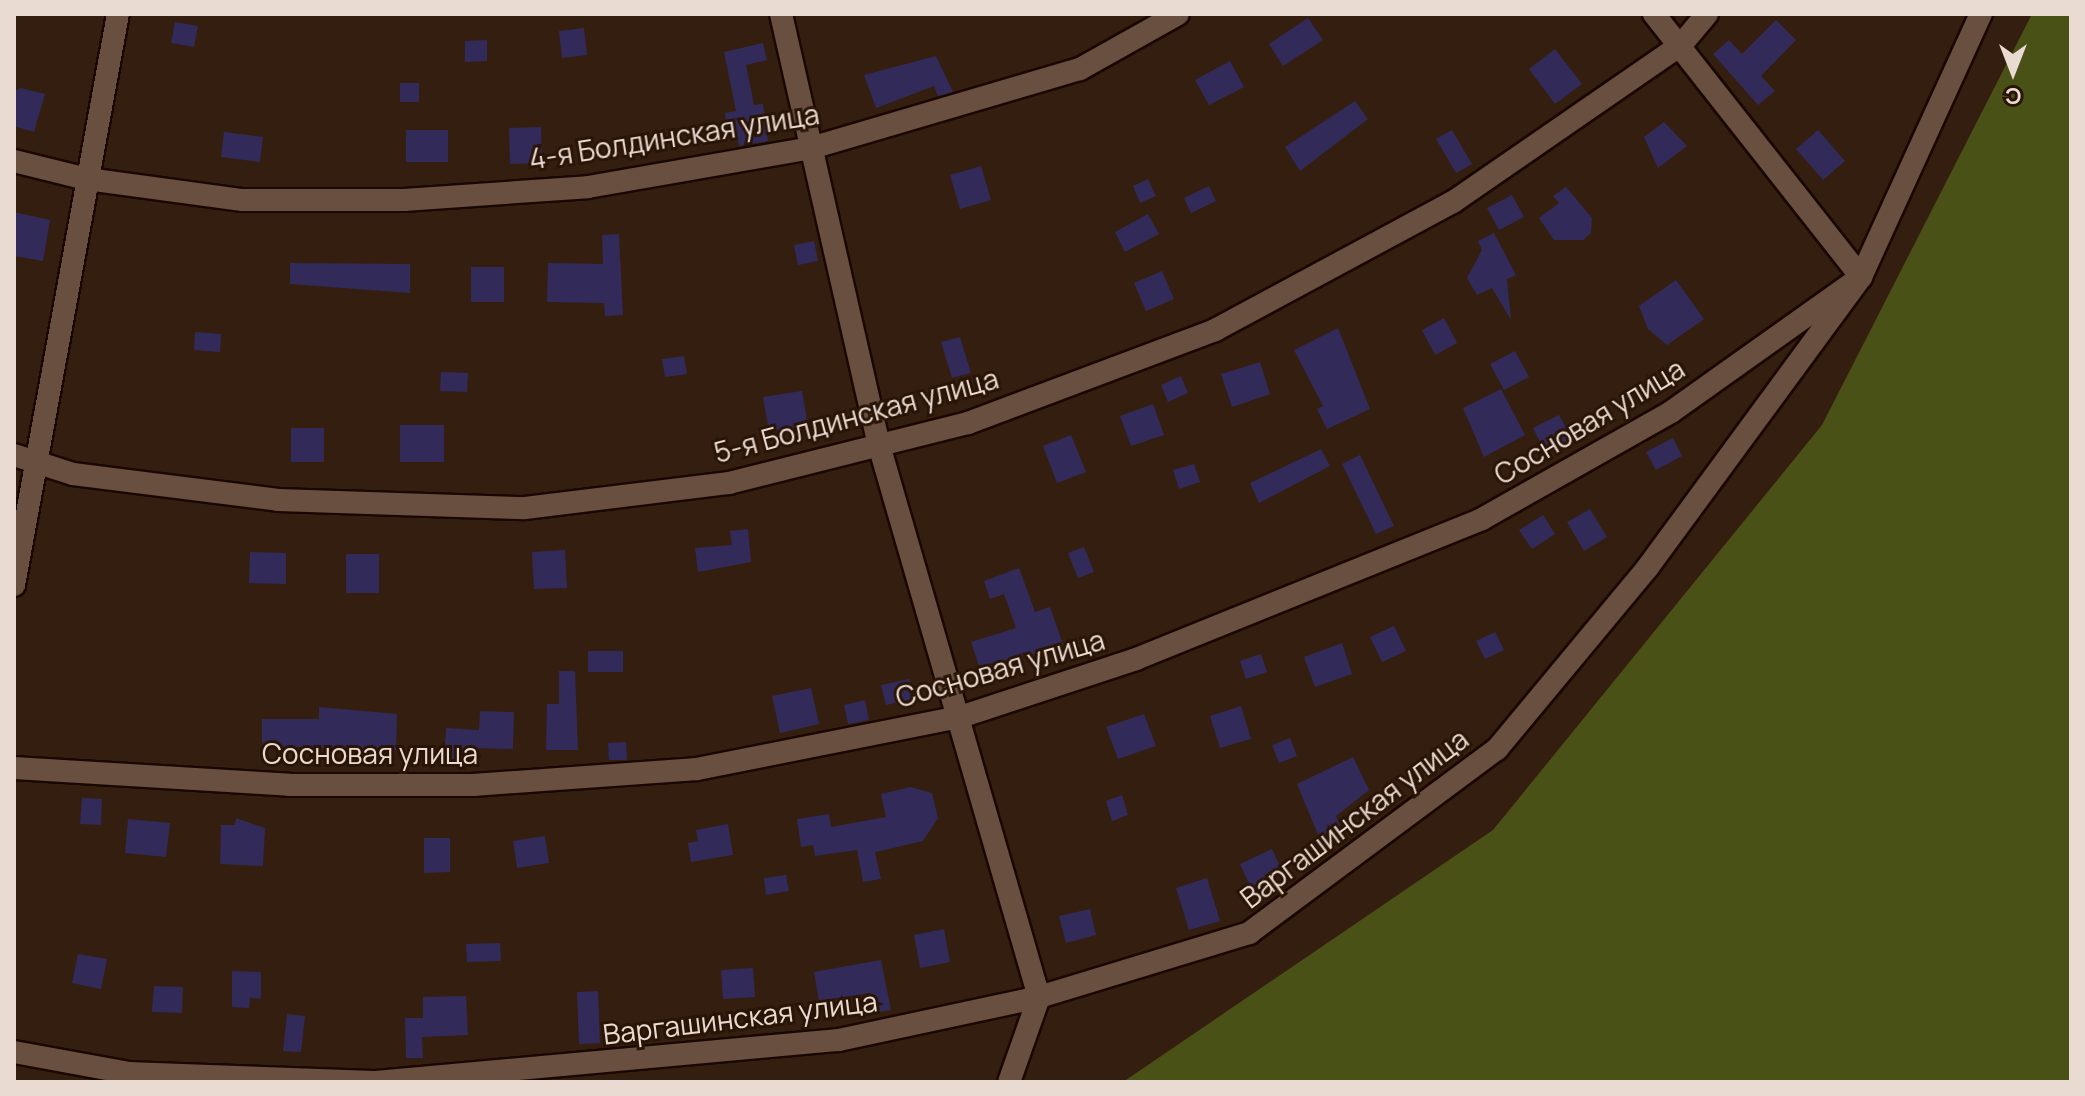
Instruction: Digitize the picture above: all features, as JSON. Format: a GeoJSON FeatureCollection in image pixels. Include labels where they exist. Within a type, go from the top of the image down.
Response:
{"type":"FeatureCollection","features":[{"type":"Feature","properties":{"kind":"street"},"geometry":{"type":"LineString","coordinates":[[14,585],[39,462],[118,14]]}},
{"type":"Feature","properties":{"kind":"street"},"geometry":{"type":"LineString","coordinates":[[781,14],[879,445],[1039,997],[1009,1082]]}},
{"type":"Feature","properties":{"kind":"street","name":"4-я Болдинская улица"},"geometry":{"type":"LineString","coordinates":[[14,161],[87,179],[243,200],[404,200],[588,187],[811,148],[1080,69],[1178,14]]}},
{"type":"Feature","properties":{"kind":"street"},"geometry":{"type":"LineString","coordinates":[[1654,14],[1861,277]]}},
{"type":"Feature","properties":{"kind":"street","name":"5-я Болдинская улица"},"geometry":{"type":"LineString","coordinates":[[14,455],[73,474],[278,500],[525,508],[729,483],[968,423],[1215,330],[1453,202],[1681,45],[1707,14]]}},
{"type":"Feature","properties":{"kind":"street","name":"Варгашинская улица"},"geometry":{"type":"LineString","coordinates":[[14,1052],[128,1073],[374,1082],[839,1040],[1039,997],[1249,933],[1497,749],[1648,567],[1861,277],[1981,14]]}},
{"type":"Feature","properties":{"kind":"street","name":"Сосновая улица"},"geometry":{"type":"LineString","coordinates":[[14,768],[289,785],[473,785],[697,769],[960,717],[1136,659],[1482,519],[1671,412],[1861,277]]}},
{"type":"Feature","properties":{"kind":"green space"},"geometry":{"type":"Polygon","coordinates":[[[2032,14],[2071,14],[2071,1082],[1123,1082],[1493,830],[1822,425],[2032,14]]]}},
{"type":"Feature","properties":{"kind":"building"},"geometry":{"type":"Polygon","coordinates":[[[1308,18],[1323,40],[1283,66],[1269,44],[1308,18]]]}},
{"type":"Feature","properties":{"kind":"building"},"geometry":{"type":"Polygon","coordinates":[[[1776,20],[1796,40],[1761,76],[1775,91],[1758,105],[1713,54],[1729,40],[1742,54],[1776,20]]]}},
{"type":"Feature","properties":{"kind":"building"},"geometry":{"type":"Polygon","coordinates":[[[175,22],[198,26],[194,47],[171,43],[175,22]]]}},
{"type":"Feature","properties":{"kind":"building"},"geometry":{"type":"Polygon","coordinates":[[[584,28],[587,55],[562,58],[559,31],[584,28]]]}},
{"type":"Feature","properties":{"kind":"building"},"geometry":{"type":"Polygon","coordinates":[[[487,40],[487,61],[465,62],[465,41],[487,40]]]}},
{"type":"Feature","properties":{"kind":"building"},"geometry":{"type":"Polygon","coordinates":[[[763,43],[767,60],[746,65],[754,105],[763,104],[768,141],[739,146],[737,135],[728,136],[725,113],[736,111],[724,52],[763,43]]]}},
{"type":"Feature","properties":{"kind":"building"},"geometry":{"type":"Polygon","coordinates":[[[1555,49],[1582,84],[1555,104],[1529,69],[1555,49]]]}},
{"type":"Feature","properties":{"kind":"building"},"geometry":{"type":"Polygon","coordinates":[[[936,56],[953,92],[938,96],[934,86],[876,108],[864,75],[936,56]]]}},
{"type":"Feature","properties":{"kind":"building"},"geometry":{"type":"Polygon","coordinates":[[[1230,61],[1244,87],[1209,105],[1195,80],[1230,61]]]}},
{"type":"Feature","properties":{"kind":"building"},"geometry":{"type":"Polygon","coordinates":[[[400,83],[419,83],[419,102],[400,102],[400,83]]]}},
{"type":"Feature","properties":{"kind":"building"},"geometry":{"type":"Polygon","coordinates":[[[21,88],[45,94],[34,132],[14,126],[14,91],[21,88]]]}},
{"type":"Feature","properties":{"kind":"building"},"geometry":{"type":"Polygon","coordinates":[[[1355,101],[1368,119],[1300,171],[1285,147],[1355,101]]]}},
{"type":"Feature","properties":{"kind":"building"},"geometry":{"type":"Polygon","coordinates":[[[1664,122],[1687,146],[1658,168],[1644,137],[1664,122]]]}},
{"type":"Feature","properties":{"kind":"building"},"geometry":{"type":"Polygon","coordinates":[[[541,127],[542,163],[510,164],[509,128],[541,127]]]}},
{"type":"Feature","properties":{"kind":"building"},"geometry":{"type":"Polygon","coordinates":[[[406,130],[448,130],[448,162],[406,162],[406,130]]]}},
{"type":"Feature","properties":{"kind":"building"},"geometry":{"type":"Polygon","coordinates":[[[1452,130],[1472,164],[1456,173],[1436,139],[1452,130]]]}},
{"type":"Feature","properties":{"kind":"building"},"geometry":{"type":"Polygon","coordinates":[[[1818,130],[1845,161],[1823,180],[1796,149],[1818,130]]]}},
{"type":"Feature","properties":{"kind":"building"},"geometry":{"type":"Polygon","coordinates":[[[224,132],[263,137],[260,162],[221,157],[224,132]]]}},
{"type":"Feature","properties":{"kind":"building"},"geometry":{"type":"Polygon","coordinates":[[[981,166],[991,200],[960,209],[950,175],[981,166]]]}},
{"type":"Feature","properties":{"kind":"building"},"geometry":{"type":"Polygon","coordinates":[[[1148,179],[1156,196],[1140,203],[1133,186],[1148,179]]]}},
{"type":"Feature","properties":{"kind":"building"},"geometry":{"type":"Polygon","coordinates":[[[1209,186],[1216,201],[1191,213],[1184,198],[1209,186]]]}},
{"type":"Feature","properties":{"kind":"building"},"geometry":{"type":"Polygon","coordinates":[[[1566,187],[1592,218],[1591,233],[1583,240],[1554,240],[1539,218],[1559,203],[1553,196],[1566,187]]]}},
{"type":"Feature","properties":{"kind":"building"},"geometry":{"type":"Polygon","coordinates":[[[1512,195],[1524,217],[1499,230],[1487,208],[1512,195]]]}},
{"type":"Feature","properties":{"kind":"building"},"geometry":{"type":"Polygon","coordinates":[[[14,212],[50,220],[43,261],[14,256],[14,212]]]}},
{"type":"Feature","properties":{"kind":"building"},"geometry":{"type":"Polygon","coordinates":[[[1148,214],[1159,234],[1125,252],[1115,232],[1148,214]]]}},
{"type":"Feature","properties":{"kind":"building"},"geometry":{"type":"Polygon","coordinates":[[[1494,233],[1516,275],[1507,279],[1511,320],[1492,288],[1477,295],[1467,278],[1482,250],[1478,241],[1494,233]]]}},
{"type":"Feature","properties":{"kind":"building"},"geometry":{"type":"Polygon","coordinates":[[[619,234],[623,315],[605,316],[604,303],[547,302],[548,263],[603,264],[602,235],[619,234]]]}},
{"type":"Feature","properties":{"kind":"building"},"geometry":{"type":"Polygon","coordinates":[[[814,241],[818,261],[798,265],[794,245],[814,241]]]}},
{"type":"Feature","properties":{"kind":"building"},"geometry":{"type":"Polygon","coordinates":[[[290,263],[410,264],[410,293],[290,284],[290,263]]]}},
{"type":"Feature","properties":{"kind":"building"},"geometry":{"type":"Polygon","coordinates":[[[471,267],[504,267],[504,302],[471,302],[471,267]]]}},
{"type":"Feature","properties":{"kind":"building"},"geometry":{"type":"Polygon","coordinates":[[[1162,271],[1174,299],[1146,311],[1134,283],[1162,271]]]}},
{"type":"Feature","properties":{"kind":"building"},"geometry":{"type":"Polygon","coordinates":[[[1676,280],[1704,319],[1667,345],[1648,329],[1639,306],[1676,280]]]}},
{"type":"Feature","properties":{"kind":"building"},"geometry":{"type":"Polygon","coordinates":[[[1444,318],[1457,343],[1435,355],[1422,330],[1444,318]]]}},
{"type":"Feature","properties":{"kind":"building"},"geometry":{"type":"Polygon","coordinates":[[[1338,328],[1370,409],[1327,429],[1317,409],[1323,406],[1294,350],[1338,328]]]}},
{"type":"Feature","properties":{"kind":"building"},"geometry":{"type":"Polygon","coordinates":[[[195,332],[221,334],[220,352],[194,350],[195,332]]]}},
{"type":"Feature","properties":{"kind":"building"},"geometry":{"type":"Polygon","coordinates":[[[960,337],[971,373],[952,378],[941,342],[960,337]]]}},
{"type":"Feature","properties":{"kind":"building"},"geometry":{"type":"Polygon","coordinates":[[[1515,351],[1529,377],[1504,390],[1490,364],[1515,351]]]}},
{"type":"Feature","properties":{"kind":"building"},"geometry":{"type":"Polygon","coordinates":[[[684,356],[687,374],[665,377],[662,359],[684,356]]]}},
{"type":"Feature","properties":{"kind":"building"},"geometry":{"type":"Polygon","coordinates":[[[1260,362],[1270,394],[1232,407],[1221,374],[1260,362]]]}},
{"type":"Feature","properties":{"kind":"building"},"geometry":{"type":"Polygon","coordinates":[[[441,372],[468,373],[467,392],[440,391],[441,372]]]}},
{"type":"Feature","properties":{"kind":"building"},"geometry":{"type":"Polygon","coordinates":[[[1181,376],[1188,393],[1168,402],[1161,385],[1181,376]]]}},
{"type":"Feature","properties":{"kind":"building"},"geometry":{"type":"Polygon","coordinates":[[[1501,389],[1525,435],[1484,457],[1463,408],[1501,389]]]}},
{"type":"Feature","properties":{"kind":"building"},"geometry":{"type":"Polygon","coordinates":[[[802,391],[808,426],[769,432],[763,397],[802,391]]]}},
{"type":"Feature","properties":{"kind":"building"},"geometry":{"type":"Polygon","coordinates":[[[1153,404],[1164,435],[1131,446],[1120,416],[1153,404]]]}},
{"type":"Feature","properties":{"kind":"building"},"geometry":{"type":"Polygon","coordinates":[[[1559,415],[1572,438],[1545,452],[1533,428],[1559,415]]]}},
{"type":"Feature","properties":{"kind":"building"},"geometry":{"type":"Polygon","coordinates":[[[400,425],[444,425],[444,462],[400,462],[400,425]]]}},
{"type":"Feature","properties":{"kind":"building"},"geometry":{"type":"Polygon","coordinates":[[[291,428],[324,428],[324,462],[291,462],[291,428]]]}},
{"type":"Feature","properties":{"kind":"building"},"geometry":{"type":"Polygon","coordinates":[[[1071,435],[1086,472],[1057,483],[1043,446],[1071,435]]]}},
{"type":"Feature","properties":{"kind":"building"},"geometry":{"type":"Polygon","coordinates":[[[1673,438],[1682,456],[1656,470],[1646,452],[1673,438]]]}},
{"type":"Feature","properties":{"kind":"building"},"geometry":{"type":"Polygon","coordinates":[[[1321,449],[1330,466],[1259,503],[1250,483],[1321,449]]]}},
{"type":"Feature","properties":{"kind":"building"},"geometry":{"type":"Polygon","coordinates":[[[1360,455],[1394,526],[1376,534],[1342,464],[1360,455]]]}},
{"type":"Feature","properties":{"kind":"building"},"geometry":{"type":"Polygon","coordinates":[[[1194,464],[1200,482],[1179,489],[1173,470],[1194,464]]]}},
{"type":"Feature","properties":{"kind":"building"},"geometry":{"type":"Polygon","coordinates":[[[1590,509],[1607,537],[1584,551],[1567,522],[1590,509]]]}},
{"type":"Feature","properties":{"kind":"building"},"geometry":{"type":"Polygon","coordinates":[[[1543,515],[1555,534],[1532,549],[1519,530],[1543,515]]]}},
{"type":"Feature","properties":{"kind":"building"},"geometry":{"type":"Polygon","coordinates":[[[748,529],[751,562],[698,572],[695,548],[732,545],[730,531],[748,529]]]}},
{"type":"Feature","properties":{"kind":"building"},"geometry":{"type":"Polygon","coordinates":[[[1084,547],[1094,572],[1078,578],[1068,553],[1084,547]]]}},
{"type":"Feature","properties":{"kind":"building"},"geometry":{"type":"Polygon","coordinates":[[[565,550],[567,588],[534,589],[532,552],[565,550]]]}},
{"type":"Feature","properties":{"kind":"building"},"geometry":{"type":"Polygon","coordinates":[[[250,552],[286,553],[286,584],[249,583],[250,552]]]}},
{"type":"Feature","properties":{"kind":"building"},"geometry":{"type":"Polygon","coordinates":[[[346,554],[379,554],[379,593],[346,593],[346,554]]]}},
{"type":"Feature","properties":{"kind":"building"},"geometry":{"type":"Polygon","coordinates":[[[1019,568],[1035,612],[1050,607],[1064,647],[979,666],[971,642],[1016,628],[1004,594],[990,599],[984,581],[1019,568]]]}},
{"type":"Feature","properties":{"kind":"building"},"geometry":{"type":"Polygon","coordinates":[[[1394,626],[1406,651],[1382,662],[1370,637],[1394,626]]]}},
{"type":"Feature","properties":{"kind":"building"},"geometry":{"type":"Polygon","coordinates":[[[1495,632],[1504,650],[1485,659],[1476,641],[1495,632]]]}},
{"type":"Feature","properties":{"kind":"building"},"geometry":{"type":"Polygon","coordinates":[[[1342,643],[1352,674],[1315,687],[1304,657],[1342,643]]]}},
{"type":"Feature","properties":{"kind":"building"},"geometry":{"type":"Polygon","coordinates":[[[588,651],[623,651],[623,672],[588,672],[588,651]]]}},
{"type":"Feature","properties":{"kind":"building"},"geometry":{"type":"Polygon","coordinates":[[[1261,654],[1267,672],[1246,679],[1240,661],[1261,654]]]}},
{"type":"Feature","properties":{"kind":"building"},"geometry":{"type":"Polygon","coordinates":[[[559,671],[575,671],[578,750],[546,750],[547,704],[559,704],[559,671]]]}},
{"type":"Feature","properties":{"kind":"building"},"geometry":{"type":"Polygon","coordinates":[[[909,679],[913,699],[886,705],[881,685],[909,679]]]}},
{"type":"Feature","properties":{"kind":"building"},"geometry":{"type":"Polygon","coordinates":[[[811,688],[819,724],[780,733],[772,696],[811,688]]]}},
{"type":"Feature","properties":{"kind":"building"},"geometry":{"type":"Polygon","coordinates":[[[865,700],[869,720],[848,724],[844,705],[865,700]]]}},
{"type":"Feature","properties":{"kind":"building"},"geometry":{"type":"Polygon","coordinates":[[[1241,706],[1251,739],[1220,748],[1210,716],[1241,706]]]}},
{"type":"Feature","properties":{"kind":"building"},"geometry":{"type":"Polygon","coordinates":[[[319,707],[397,714],[396,750],[262,746],[262,719],[319,719],[319,707]]]}},
{"type":"Feature","properties":{"kind":"building"},"geometry":{"type":"Polygon","coordinates":[[[480,711],[514,712],[513,749],[467,748],[466,765],[444,764],[446,728],[479,730],[480,711]]]}},
{"type":"Feature","properties":{"kind":"building"},"geometry":{"type":"Polygon","coordinates":[[[1144,714],[1156,746],[1118,759],[1106,727],[1144,714]]]}},
{"type":"Feature","properties":{"kind":"building"},"geometry":{"type":"Polygon","coordinates":[[[1290,738],[1297,756],[1279,763],[1272,745],[1290,738]]]}},
{"type":"Feature","properties":{"kind":"building"},"geometry":{"type":"Polygon","coordinates":[[[626,742],[627,760],[609,760],[608,743],[626,742]]]}},
{"type":"Feature","properties":{"kind":"building"},"geometry":{"type":"Polygon","coordinates":[[[1353,757],[1369,790],[1336,816],[1341,828],[1319,837],[1297,784],[1353,757]]]}},
{"type":"Feature","properties":{"kind":"building"},"geometry":{"type":"Polygon","coordinates":[[[910,787],[932,793],[938,818],[923,841],[875,852],[881,879],[863,882],[857,850],[815,856],[813,845],[801,847],[797,819],[829,814],[831,827],[886,817],[881,794],[910,787]]]}},
{"type":"Feature","properties":{"kind":"building"},"geometry":{"type":"Polygon","coordinates":[[[1122,795],[1128,815],[1112,821],[1106,801],[1122,795]]]}},
{"type":"Feature","properties":{"kind":"building"},"geometry":{"type":"Polygon","coordinates":[[[82,798],[102,799],[101,825],[80,824],[82,798]]]}},
{"type":"Feature","properties":{"kind":"building"},"geometry":{"type":"Polygon","coordinates":[[[236,818],[265,828],[263,866],[220,864],[221,825],[235,825],[236,818]]]}},
{"type":"Feature","properties":{"kind":"building"},"geometry":{"type":"Polygon","coordinates":[[[128,819],[170,823],[166,857],[125,853],[128,819]]]}},
{"type":"Feature","properties":{"kind":"building"},"geometry":{"type":"Polygon","coordinates":[[[728,824],[733,855],[691,862],[688,843],[698,841],[696,830],[728,824]]]}},
{"type":"Feature","properties":{"kind":"building"},"geometry":{"type":"Polygon","coordinates":[[[545,836],[549,863],[517,868],[513,841],[545,836]]]}},
{"type":"Feature","properties":{"kind":"building"},"geometry":{"type":"Polygon","coordinates":[[[424,838],[450,838],[450,872],[424,873],[424,838]]]}},
{"type":"Feature","properties":{"kind":"building"},"geometry":{"type":"Polygon","coordinates":[[[1272,849],[1283,873],[1251,888],[1240,864],[1272,849]]]}},
{"type":"Feature","properties":{"kind":"building"},"geometry":{"type":"Polygon","coordinates":[[[786,875],[789,891],[766,895],[764,878],[786,875]]]}},
{"type":"Feature","properties":{"kind":"building"},"geometry":{"type":"Polygon","coordinates":[[[1207,878],[1220,921],[1189,930],[1176,888],[1207,878]]]}},
{"type":"Feature","properties":{"kind":"building"},"geometry":{"type":"Polygon","coordinates":[[[1090,909],[1096,935],[1066,943],[1059,916],[1090,909]]]}},
{"type":"Feature","properties":{"kind":"building"},"geometry":{"type":"Polygon","coordinates":[[[944,929],[950,962],[920,968],[914,935],[944,929]]]}},
{"type":"Feature","properties":{"kind":"building"},"geometry":{"type":"Polygon","coordinates":[[[500,943],[501,961],[467,962],[466,944],[500,943]]]}},
{"type":"Feature","properties":{"kind":"building"},"geometry":{"type":"Polygon","coordinates":[[[78,954],[107,959],[101,989],[72,983],[78,954]]]}},
{"type":"Feature","properties":{"kind":"building"},"geometry":{"type":"Polygon","coordinates":[[[881,960],[891,1010],[873,1013],[870,993],[819,1001],[814,972],[881,960]]]}},
{"type":"Feature","properties":{"kind":"building"},"geometry":{"type":"Polygon","coordinates":[[[753,968],[755,997],[723,999],[721,970],[753,968]]]}},
{"type":"Feature","properties":{"kind":"building"},"geometry":{"type":"Polygon","coordinates":[[[232,971],[261,972],[261,999],[250,998],[249,1008],[232,1007],[232,971]]]}},
{"type":"Feature","properties":{"kind":"building"},"geometry":{"type":"Polygon","coordinates":[[[154,986],[183,987],[182,1013],[152,1012],[154,986]]]}},
{"type":"Feature","properties":{"kind":"building"},"geometry":{"type":"Polygon","coordinates":[[[598,991],[600,1043],[579,1044],[577,992],[598,991]]]}},
{"type":"Feature","properties":{"kind":"building"},"geometry":{"type":"Polygon","coordinates":[[[466,996],[468,1035],[422,1037],[423,1058],[406,1058],[405,1018],[423,1018],[423,997],[466,996]]]}},
{"type":"Feature","properties":{"kind":"building"},"geometry":{"type":"Polygon","coordinates":[[[287,1014],[305,1016],[301,1052],[283,1051],[287,1014]]]}}]}
